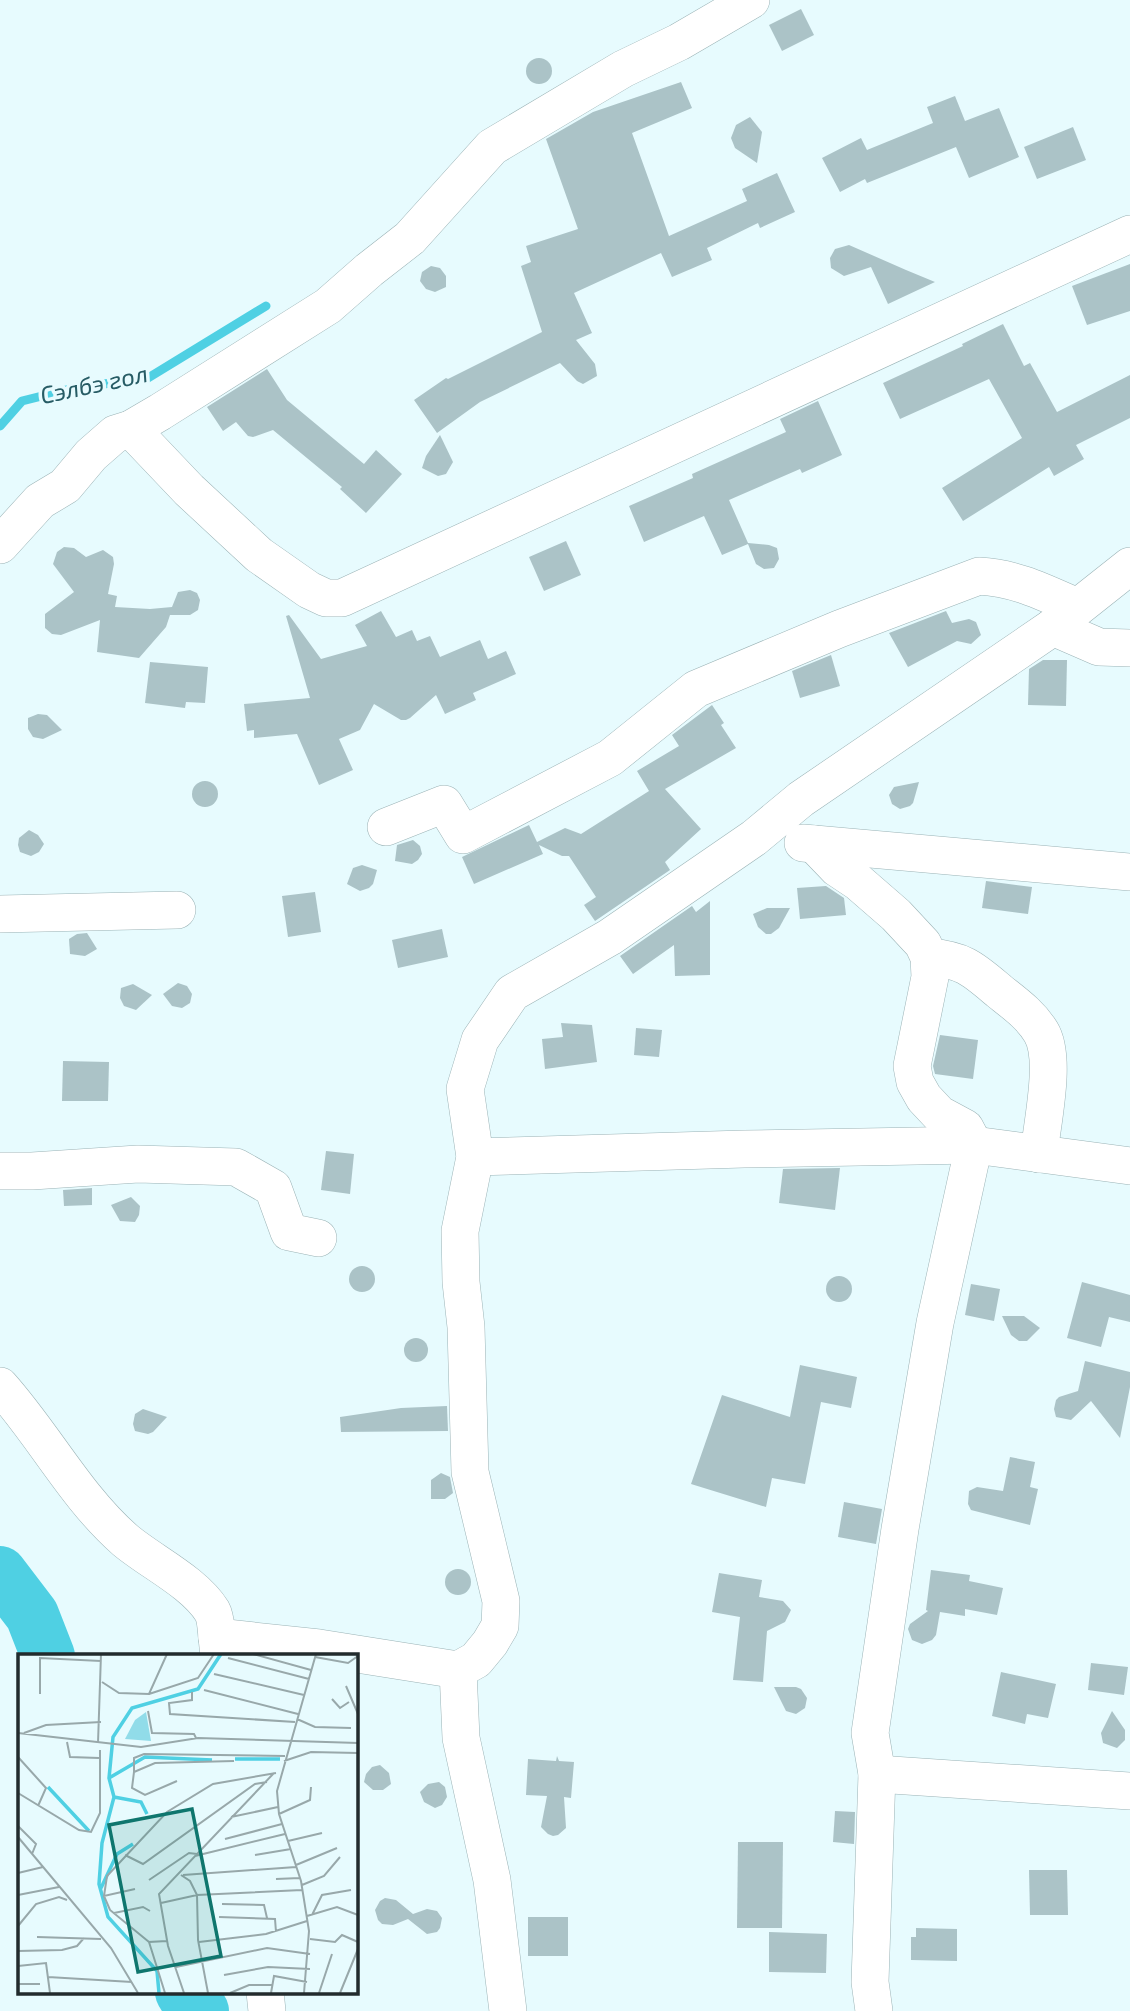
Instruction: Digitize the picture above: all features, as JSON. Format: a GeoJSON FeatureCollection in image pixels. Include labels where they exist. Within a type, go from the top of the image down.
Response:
{"type":"FeatureCollection","features":[{"type":"Feature","properties":{"kind":"street"},"geometry":{"type":"LineString","coordinates":[[0,545],[40,502],[65,486],[91,455],[115,434],[131,429],[328,306],[410,238],[492,147],[623,69],[678,42],[751,0]]}},
{"type":"Feature","properties":{"kind":"street"},"geometry":{"type":"LineString","coordinates":[[131,429],[189,490],[259,555],[309,590],[326,598],[342,598],[1130,234]]}},
{"type":"Feature","properties":{"kind":"street"},"geometry":{"type":"LineString","coordinates":[[0,1386],[20,1407],[79,1491],[125,1539],[199,1596],[214,1613],[218,1646],[320,1648],[458,1670],[476,1660],[500,1626],[501,1601],[470,1472],[466,1327],[461,1282],[460,1231],[475,1157],[465,1089],[480,1040],[512,993],[610,937],[754,838],[801,799],[1065,617],[1130,566]]}},
{"type":"Feature","properties":{"kind":"street"},"geometry":{"type":"LineString","coordinates":[[386,827],[444,804],[463,835],[610,758],[696,689],[839,629],[979,576],[1002,577],[1024,584],[1099,647],[1130,648]]}},
{"type":"Feature","properties":{"kind":"street"},"geometry":{"type":"LineString","coordinates":[[754,838],[1130,872]]}},
{"type":"Feature","properties":{"kind":"street"},"geometry":{"type":"LineString","coordinates":[[814,844],[837,868],[858,882],[896,915],[923,944],[929,957],[930,977],[912,1066],[915,1082],[939,1114],[965,1128],[974,1145],[935,1323],[870,1733],[877,1774],[870,1983],[874,2011]]}},
{"type":"Feature","properties":{"kind":"street"},"geometry":{"type":"LineString","coordinates":[[0,914],[177,910]]}},
{"type":"Feature","properties":{"kind":"street"},"geometry":{"type":"LineString","coordinates":[[929,957],[952,959],[972,968],[1030,1017],[1043,1034],[1048,1054],[1039,1154]]}},
{"type":"Feature","properties":{"kind":"street"},"geometry":{"type":"LineString","coordinates":[[475,1157],[974,1145],[1130,1166]]}},
{"type":"Feature","properties":{"kind":"street"},"geometry":{"type":"LineString","coordinates":[[0,1171],[138,1164],[236,1167],[273,1188],[289,1232],[318,1238]]}},
{"type":"Feature","properties":{"kind":"street"},"geometry":{"type":"LineString","coordinates":[[458,1670],[461,1738],[492,1880],[508,2011]]}},
{"type":"Feature","properties":{"kind":"street"},"geometry":{"type":"LineString","coordinates":[[877,1774],[1130,1791]]}},
{"type":"Feature","properties":{"kind":"building"},"geometry":{"type":"Polygon","coordinates":[[[801,9],[814,35],[782,51],[769,25],[801,9]]]}},
{"type":"Feature","properties":{"kind":"building"},"geometry":{"type":"Polygon","coordinates":[[[539,58],[549,61],[552,71],[549,81],[539,84],[529,81],[526,71],[529,61],[539,58]]]}},
{"type":"Feature","properties":{"kind":"building"},"geometry":{"type":"Polygon","coordinates":[[[681,82],[692,108],[632,133],[669,236],[747,201],[742,189],[777,173],[795,212],[760,228],[758,223],[707,248],[712,260],[672,277],[661,253],[574,293],[592,333],[576,340],[595,364],[597,376],[583,384],[560,363],[480,402],[437,433],[414,400],[446,378],[542,332],[521,266],[531,262],[526,246],[578,229],[546,139],[593,112],[681,82]]]}},
{"type":"Feature","properties":{"kind":"building"},"geometry":{"type":"Polygon","coordinates":[[[955,96],[965,121],[999,108],[1019,157],[969,178],[956,147],[867,183],[865,179],[840,192],[822,158],[861,138],[867,150],[933,123],[927,107],[955,96]]]}},
{"type":"Feature","properties":{"kind":"building"},"geometry":{"type":"Polygon","coordinates":[[[750,117],[762,132],[757,163],[735,148],[731,138],[736,125],[750,117]]]}},
{"type":"Feature","properties":{"kind":"building"},"geometry":{"type":"Polygon","coordinates":[[[1073,127],[1086,160],[1037,179],[1024,147],[1073,127]]]}},
{"type":"Feature","properties":{"kind":"building"},"geometry":{"type":"Polygon","coordinates":[[[849,245],[935,282],[888,304],[871,267],[844,276],[831,268],[830,258],[835,249],[849,245]]]}},
{"type":"Feature","properties":{"kind":"building"},"geometry":{"type":"Polygon","coordinates":[[[1130,264],[1130,311],[1087,325],[1072,286],[1130,264]]]}},
{"type":"Feature","properties":{"kind":"building"},"geometry":{"type":"Polygon","coordinates":[[[431,266],[440,268],[446,276],[446,287],[435,292],[426,289],[420,281],[422,272],[431,266]]]}},
{"type":"Feature","properties":{"kind":"building"},"geometry":{"type":"Polygon","coordinates":[[[1003,324],[1024,366],[1030,363],[1057,412],[1130,375],[1130,418],[1076,445],[1084,459],[1054,476],[1049,467],[963,521],[942,488],[1022,438],[989,379],[900,419],[883,383],[1003,324]]]}},
{"type":"Feature","properties":{"kind":"building"},"geometry":{"type":"Polygon","coordinates":[[[267,369],[287,400],[364,464],[376,450],[402,474],[366,513],[340,489],[342,487],[273,430],[253,437],[248,436],[236,422],[223,431],[207,407],[267,369]]]}},
{"type":"Feature","properties":{"kind":"building"},"geometry":{"type":"Polygon","coordinates":[[[818,401],[842,455],[802,473],[800,469],[729,500],[748,543],[777,548],[779,559],[774,568],[764,569],[756,564],[748,544],[722,555],[704,516],[644,542],[629,506],[786,432],[780,419],[818,401]]]}},
{"type":"Feature","properties":{"kind":"building"},"geometry":{"type":"Polygon","coordinates":[[[440,435],[453,462],[446,474],[438,476],[422,468],[426,456],[440,435]]]}},
{"type":"Feature","properties":{"kind":"building"},"geometry":{"type":"Polygon","coordinates":[[[566,541],[581,575],[544,591],[529,557],[566,541]]]}},
{"type":"Feature","properties":{"kind":"building"},"geometry":{"type":"Polygon","coordinates":[[[64,547],[74,548],[86,557],[103,550],[113,557],[108,594],[117,596],[115,607],[172,607],[178,592],[190,590],[197,593],[200,600],[198,610],[190,615],[170,615],[166,627],[139,658],[97,652],[100,620],[61,635],[52,634],[45,628],[45,614],[74,592],[53,564],[57,552],[64,547]]]}},
{"type":"Feature","properties":{"kind":"building"},"geometry":{"type":"Polygon","coordinates":[[[381,611],[396,637],[412,630],[417,641],[430,636],[440,657],[480,640],[488,659],[506,651],[516,674],[473,693],[476,700],[445,714],[436,695],[406,720],[401,720],[374,704],[360,730],[339,739],[353,770],[319,785],[297,734],[254,738],[254,730],[247,731],[244,704],[310,698],[286,616],[289,615],[321,659],[367,646],[355,625],[381,611]]]}},
{"type":"Feature","properties":{"kind":"building"},"geometry":{"type":"Polygon","coordinates":[[[946,611],[952,623],[969,619],[976,622],[981,635],[971,644],[957,641],[908,667],[889,633],[946,611]]]}},
{"type":"Feature","properties":{"kind":"building"},"geometry":{"type":"Polygon","coordinates":[[[831,655],[840,686],[800,698],[792,671],[831,655]]]}},
{"type":"Feature","properties":{"kind":"building"},"geometry":{"type":"Polygon","coordinates":[[[1043,660],[1067,660],[1066,706],[1028,705],[1029,669],[1043,660]]]}},
{"type":"Feature","properties":{"kind":"building"},"geometry":{"type":"Polygon","coordinates":[[[150,662],[208,667],[205,703],[186,702],[185,708],[145,703],[150,662]]]}},
{"type":"Feature","properties":{"kind":"building"},"geometry":{"type":"Polygon","coordinates":[[[712,705],[736,748],[665,789],[701,829],[665,862],[670,870],[595,921],[584,905],[596,897],[569,856],[562,856],[539,845],[543,854],[474,884],[462,857],[529,825],[537,842],[565,828],[581,834],[649,791],[637,771],[679,746],[672,735],[712,705]]]}},
{"type":"Feature","properties":{"kind":"building"},"geometry":{"type":"Polygon","coordinates":[[[38,714],[47,715],[62,730],[43,739],[33,737],[28,729],[28,718],[38,714]]]}},
{"type":"Feature","properties":{"kind":"building"},"geometry":{"type":"Polygon","coordinates":[[[205,781],[214,785],[218,794],[214,803],[205,807],[196,803],[192,794],[196,785],[205,781]]]}},
{"type":"Feature","properties":{"kind":"building"},"geometry":{"type":"Polygon","coordinates":[[[919,782],[910,806],[900,809],[892,804],[889,795],[894,787],[919,782]]]}},
{"type":"Feature","properties":{"kind":"building"},"geometry":{"type":"Polygon","coordinates":[[[29,830],[38,835],[44,844],[39,852],[31,856],[20,852],[18,845],[19,838],[29,830]]]}},
{"type":"Feature","properties":{"kind":"building"},"geometry":{"type":"Polygon","coordinates":[[[413,840],[420,846],[422,854],[418,860],[412,864],[395,861],[397,845],[413,840]]]}},
{"type":"Feature","properties":{"kind":"building"},"geometry":{"type":"Polygon","coordinates":[[[362,865],[377,870],[373,884],[360,891],[347,884],[353,868],[362,865]]]}},
{"type":"Feature","properties":{"kind":"building"},"geometry":{"type":"Polygon","coordinates":[[[986,881],[1032,887],[1028,914],[982,908],[986,881]]]}},
{"type":"Feature","properties":{"kind":"building"},"geometry":{"type":"Polygon","coordinates":[[[826,886],[844,898],[846,915],[800,919],[797,888],[826,886]]]}},
{"type":"Feature","properties":{"kind":"building"},"geometry":{"type":"Polygon","coordinates":[[[315,892],[321,932],[288,937],[282,896],[315,892]]]}},
{"type":"Feature","properties":{"kind":"building"},"geometry":{"type":"Polygon","coordinates":[[[710,901],[710,975],[675,976],[674,945],[633,974],[620,956],[692,906],[696,912],[710,901]]]}},
{"type":"Feature","properties":{"kind":"building"},"geometry":{"type":"Polygon","coordinates":[[[767,908],[790,908],[779,928],[771,934],[766,934],[758,927],[753,914],[767,908]]]}},
{"type":"Feature","properties":{"kind":"building"},"geometry":{"type":"Polygon","coordinates":[[[442,929],[448,957],[398,968],[392,940],[442,929]]]}},
{"type":"Feature","properties":{"kind":"building"},"geometry":{"type":"Polygon","coordinates":[[[87,933],[97,949],[85,956],[70,954],[69,939],[77,934],[87,933]]]}},
{"type":"Feature","properties":{"kind":"building"},"geometry":{"type":"Polygon","coordinates":[[[178,983],[187,986],[192,994],[190,1003],[182,1008],[172,1006],[163,994],[178,983]]]}},
{"type":"Feature","properties":{"kind":"building"},"geometry":{"type":"Polygon","coordinates":[[[133,984],[152,995],[136,1010],[124,1006],[120,998],[121,988],[133,984]]]}},
{"type":"Feature","properties":{"kind":"building"},"geometry":{"type":"Polygon","coordinates":[[[561,1023],[592,1025],[597,1062],[545,1069],[542,1039],[563,1037],[561,1023]]]}},
{"type":"Feature","properties":{"kind":"building"},"geometry":{"type":"Polygon","coordinates":[[[636,1028],[662,1030],[659,1057],[634,1055],[636,1028]]]}},
{"type":"Feature","properties":{"kind":"building"},"geometry":{"type":"Polygon","coordinates":[[[940,1035],[978,1040],[973,1079],[935,1074],[933,1066],[940,1035]]]}},
{"type":"Feature","properties":{"kind":"building"},"geometry":{"type":"Polygon","coordinates":[[[63,1061],[109,1062],[108,1101],[62,1101],[63,1061]]]}},
{"type":"Feature","properties":{"kind":"building"},"geometry":{"type":"Polygon","coordinates":[[[326,1151],[354,1154],[350,1194],[321,1190],[326,1151]]]}},
{"type":"Feature","properties":{"kind":"building"},"geometry":{"type":"Polygon","coordinates":[[[840,1168],[835,1210],[779,1203],[783,1169],[840,1168]]]}},
{"type":"Feature","properties":{"kind":"building"},"geometry":{"type":"Polygon","coordinates":[[[92,1188],[92,1205],[64,1206],[63,1190],[92,1188]]]}},
{"type":"Feature","properties":{"kind":"building"},"geometry":{"type":"Polygon","coordinates":[[[131,1197],[140,1206],[139,1215],[135,1222],[120,1221],[111,1205],[131,1197]]]}},
{"type":"Feature","properties":{"kind":"building"},"geometry":{"type":"Polygon","coordinates":[[[362,1266],[371,1270],[375,1279],[371,1288],[362,1292],[353,1288],[349,1279],[353,1270],[362,1266]]]}},
{"type":"Feature","properties":{"kind":"building"},"geometry":{"type":"Polygon","coordinates":[[[839,1276],[848,1280],[852,1289],[848,1298],[839,1302],[830,1298],[826,1289],[830,1280],[839,1276]]]}},
{"type":"Feature","properties":{"kind":"building"},"geometry":{"type":"Polygon","coordinates":[[[1082,1282],[1130,1295],[1130,1322],[1109,1317],[1101,1347],[1067,1338],[1082,1282]]]}},
{"type":"Feature","properties":{"kind":"building"},"geometry":{"type":"Polygon","coordinates":[[[971,1284],[1000,1289],[994,1321],[965,1315],[971,1284]]]}},
{"type":"Feature","properties":{"kind":"building"},"geometry":{"type":"Polygon","coordinates":[[[1002,1316],[1024,1316],[1040,1328],[1027,1341],[1019,1341],[1011,1335],[1002,1316]]]}},
{"type":"Feature","properties":{"kind":"building"},"geometry":{"type":"Polygon","coordinates":[[[416,1338],[425,1341],[428,1350],[425,1359],[416,1362],[407,1359],[404,1350],[407,1341],[416,1338]]]}},
{"type":"Feature","properties":{"kind":"building"},"geometry":{"type":"Polygon","coordinates":[[[1085,1361],[1130,1372],[1130,1387],[1120,1438],[1091,1401],[1071,1420],[1056,1417],[1056,1400],[1078,1391],[1085,1361]]]}},
{"type":"Feature","properties":{"kind":"building"},"geometry":{"type":"Polygon","coordinates":[[[800,1365],[857,1377],[851,1408],[821,1402],[805,1484],[772,1478],[766,1507],[691,1484],[722,1395],[790,1417],[800,1365]]]}},
{"type":"Feature","properties":{"kind":"building"},"geometry":{"type":"Polygon","coordinates":[[[447,1406],[448,1431],[341,1432],[340,1417],[401,1408],[447,1406]]]}},
{"type":"Feature","properties":{"kind":"building"},"geometry":{"type":"Polygon","coordinates":[[[143,1409],[167,1417],[148,1434],[135,1431],[133,1424],[135,1414],[143,1409]]]}},
{"type":"Feature","properties":{"kind":"building"},"geometry":{"type":"Polygon","coordinates":[[[1010,1457],[1035,1462],[1030,1487],[1038,1489],[1030,1525],[971,1510],[968,1504],[969,1491],[977,1487],[1003,1491],[1010,1457]]]}},
{"type":"Feature","properties":{"kind":"building"},"geometry":{"type":"Polygon","coordinates":[[[441,1473],[450,1477],[453,1493],[445,1499],[431,1499],[431,1480],[441,1473]]]}},
{"type":"Feature","properties":{"kind":"building"},"geometry":{"type":"Polygon","coordinates":[[[844,1502],[882,1509],[876,1544],[838,1537],[844,1502]]]}},
{"type":"Feature","properties":{"kind":"building"},"geometry":{"type":"Polygon","coordinates":[[[458,1569],[467,1573],[471,1582],[467,1591],[458,1595],[449,1591],[445,1582],[449,1573],[458,1569]]]}},
{"type":"Feature","properties":{"kind":"building"},"geometry":{"type":"Polygon","coordinates":[[[931,1570],[970,1575],[969,1581],[1003,1588],[997,1615],[965,1609],[965,1616],[940,1612],[936,1635],[932,1640],[922,1644],[912,1640],[908,1629],[910,1624],[928,1611],[931,1570]]]}},
{"type":"Feature","properties":{"kind":"building"},"geometry":{"type":"Polygon","coordinates":[[[719,1573],[762,1580],[759,1597],[783,1601],[791,1610],[785,1622],[767,1631],[763,1682],[733,1680],[740,1617],[712,1612],[719,1573]]]}},
{"type":"Feature","properties":{"kind":"building"},"geometry":{"type":"Polygon","coordinates":[[[1091,1663],[1128,1667],[1124,1695],[1088,1690],[1091,1663]]]}},
{"type":"Feature","properties":{"kind":"building"},"geometry":{"type":"Polygon","coordinates":[[[1001,1672],[1056,1684],[1048,1718],[1027,1714],[1025,1724],[992,1716],[1001,1672]]]}},
{"type":"Feature","properties":{"kind":"building"},"geometry":{"type":"Polygon","coordinates":[[[774,1687],[801,1689],[807,1698],[805,1708],[796,1714],[786,1711],[774,1687]]]}},
{"type":"Feature","properties":{"kind":"building"},"geometry":{"type":"Polygon","coordinates":[[[1112,1711],[1125,1730],[1125,1740],[1117,1748],[1103,1743],[1101,1733],[1112,1711]]]}},
{"type":"Feature","properties":{"kind":"building"},"geometry":{"type":"Polygon","coordinates":[[[557,1756],[559,1761],[574,1762],[571,1798],[564,1797],[566,1828],[553,1836],[541,1827],[547,1796],[526,1795],[528,1759],[556,1761],[557,1756]]]}},
{"type":"Feature","properties":{"kind":"building"},"geometry":{"type":"Polygon","coordinates":[[[380,1765],[389,1773],[391,1784],[383,1790],[373,1790],[364,1782],[366,1774],[372,1767],[380,1765]]]}},
{"type":"Feature","properties":{"kind":"building"},"geometry":{"type":"Polygon","coordinates":[[[439,1782],[445,1787],[447,1797],[442,1805],[435,1808],[424,1802],[420,1792],[428,1784],[439,1782]]]}},
{"type":"Feature","properties":{"kind":"building"},"geometry":{"type":"Polygon","coordinates":[[[835,1811],[855,1812],[854,1844],[833,1842],[835,1811]]]}},
{"type":"Feature","properties":{"kind":"building"},"geometry":{"type":"Polygon","coordinates":[[[738,1842],[783,1842],[782,1928],[737,1928],[738,1842]]]}},
{"type":"Feature","properties":{"kind":"building"},"geometry":{"type":"Polygon","coordinates":[[[1029,1870],[1067,1870],[1068,1915],[1030,1915],[1029,1870]]]}},
{"type":"Feature","properties":{"kind":"building"},"geometry":{"type":"Polygon","coordinates":[[[385,1898],[396,1900],[413,1914],[427,1909],[437,1911],[442,1918],[440,1928],[437,1932],[427,1934],[408,1919],[393,1925],[382,1924],[375,1910],[385,1898]]]}},
{"type":"Feature","properties":{"kind":"building"},"geometry":{"type":"Polygon","coordinates":[[[528,1917],[568,1917],[568,1956],[528,1956],[528,1917]]]}},
{"type":"Feature","properties":{"kind":"building"},"geometry":{"type":"Polygon","coordinates":[[[916,1928],[957,1929],[957,1961],[911,1960],[911,1937],[916,1937],[916,1928]]]}},
{"type":"Feature","properties":{"kind":"building"},"geometry":{"type":"Polygon","coordinates":[[[769,1932],[827,1934],[826,1973],[769,1972],[769,1932]]]}},
{"type":"Feature","properties":{"kind":"waterway","name":"Сэлбэ гол"},"geometry":{"type":"LineString","coordinates":[[0,426],[22,401],[74,388],[148,378],[266,306]]}},
{"type":"Feature","properties":{"kind":"waterway","name":"Сэлбэ гол"},"geometry":{"type":"LineString","coordinates":[[0,1573],[32,1615],[47,1654]]}},
{"type":"Feature","properties":{"kind":"waterway","name":"Сэлбэ гол"},"geometry":{"type":"LineString","coordinates":[[183,1994],[188,2002],[202,2011]]}}]}
